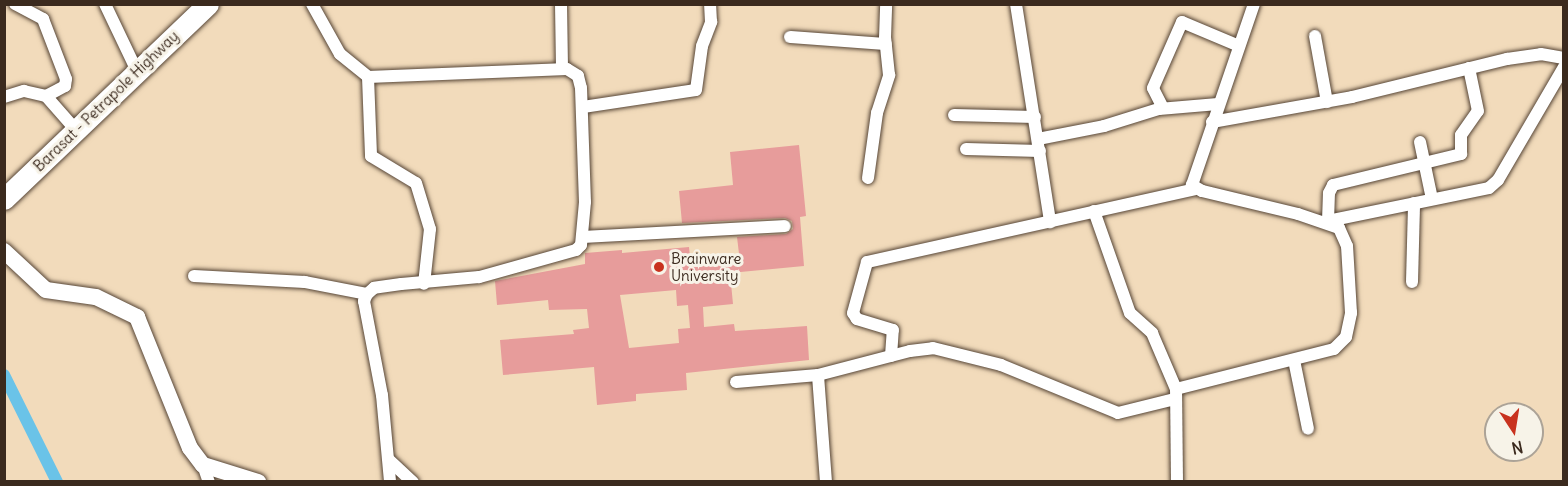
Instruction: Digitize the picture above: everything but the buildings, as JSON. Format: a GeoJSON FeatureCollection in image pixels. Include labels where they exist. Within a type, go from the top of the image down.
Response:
{"type":"FeatureCollection","features":[{"type":"Feature","properties":{"kind":"highway","name":"Barasat - Petrapole Highway"},"geometry":{"type":"LineString","coordinates":[[4,199],[199,8]]}},
{"type":"Feature","properties":{"kind":"street"},"geometry":{"type":"LineString","coordinates":[[15,4],[22,11],[43,19],[66,79],[65,86],[46,96]]}},
{"type":"Feature","properties":{"kind":"street"},"geometry":{"type":"LineString","coordinates":[[105,4],[136,69]]}},
{"type":"Feature","properties":{"kind":"street"},"geometry":{"type":"LineString","coordinates":[[312,4],[340,54],[368,77],[562,69],[578,76],[583,107],[584,237],[576,250],[479,277],[374,288],[367,294],[364,301],[389,460],[390,482]]}},
{"type":"Feature","properties":{"kind":"street"},"geometry":{"type":"LineString","coordinates":[[561,4],[562,69]]}},
{"type":"Feature","properties":{"kind":"street"},"geometry":{"type":"LineString","coordinates":[[583,107],[696,90],[702,46],[711,22],[710,4]]}},
{"type":"Feature","properties":{"kind":"street"},"geometry":{"type":"LineString","coordinates":[[868,178],[877,113],[889,75],[885,44],[886,4]]}},
{"type":"Feature","properties":{"kind":"street"},"geometry":{"type":"LineString","coordinates":[[1016,4],[1050,222]]}},
{"type":"Feature","properties":{"kind":"street"},"geometry":{"type":"LineString","coordinates":[[1195,189],[1193,173],[1254,4]]}},
{"type":"Feature","properties":{"kind":"street"},"geometry":{"type":"LineString","coordinates":[[1163,108],[1153,88],[1182,22],[1239,46]]}},
{"type":"Feature","properties":{"kind":"street"},"geometry":{"type":"LineString","coordinates":[[790,36],[885,44]]}},
{"type":"Feature","properties":{"kind":"street"},"geometry":{"type":"LineString","coordinates":[[1315,36],[1327,102]]}},
{"type":"Feature","properties":{"kind":"street"},"geometry":{"type":"LineString","coordinates":[[1212,122],[1327,102],[1523,56],[1563,58]]}},
{"type":"Feature","properties":{"kind":"street"},"geometry":{"type":"LineString","coordinates":[[1325,221],[1329,193],[1333,185],[1423,164],[1462,151],[1461,135],[1478,111],[1469,68]]}},
{"type":"Feature","properties":{"kind":"street"},"geometry":{"type":"LineString","coordinates":[[1325,221],[1482,190],[1498,180],[1563,68]]}},
{"type":"Feature","properties":{"kind":"street"},"geometry":{"type":"LineString","coordinates":[[368,77],[371,156],[416,183],[430,229],[424,284]]}},
{"type":"Feature","properties":{"kind":"street"},"geometry":{"type":"LineString","coordinates":[[4,97],[24,91],[46,96],[75,129]]}},
{"type":"Feature","properties":{"kind":"street"},"geometry":{"type":"LineString","coordinates":[[966,149],[1039,145],[1163,108],[1218,104]]}},
{"type":"Feature","properties":{"kind":"street"},"geometry":{"type":"LineString","coordinates":[[954,115],[1035,117]]}},
{"type":"Feature","properties":{"kind":"street"},"geometry":{"type":"LineString","coordinates":[[1420,142],[1432,199]]}},
{"type":"Feature","properties":{"kind":"street"},"geometry":{"type":"LineString","coordinates":[[736,382],[818,375],[891,356],[933,348],[985,360],[1118,413],[1334,349],[1346,337],[1351,313],[1347,246],[1339,228],[1325,221],[1195,189],[867,262],[853,313],[857,319],[893,330],[891,356]]}},
{"type":"Feature","properties":{"kind":"street"},"geometry":{"type":"LineString","coordinates":[[1412,282],[1414,203]]}},
{"type":"Feature","properties":{"kind":"street"},"geometry":{"type":"LineString","coordinates":[[1094,211],[1130,313],[1152,333],[1176,394],[1177,482]]}},
{"type":"Feature","properties":{"kind":"street"},"geometry":{"type":"LineString","coordinates":[[584,237],[784,226]]}},
{"type":"Feature","properties":{"kind":"street"},"geometry":{"type":"LineString","coordinates":[[4,250],[46,290],[96,297],[137,318],[190,448],[202,465],[209,482]]}},
{"type":"Feature","properties":{"kind":"street"},"geometry":{"type":"LineString","coordinates":[[195,276],[316,284],[367,294]]}},
{"type":"Feature","properties":{"kind":"street"},"geometry":{"type":"LineString","coordinates":[[1294,360],[1308,429]]}},
{"type":"Feature","properties":{"kind":"street"},"geometry":{"type":"LineString","coordinates":[[818,375],[826,482]]}},
{"type":"Feature","properties":{"kind":"street"},"geometry":{"type":"LineString","coordinates":[[389,460],[413,482]]}},
{"type":"Feature","properties":{"kind":"street"},"geometry":{"type":"LineString","coordinates":[[202,465],[258,482]]}},
{"type":"Feature","properties":{"kind":"waterway"},"geometry":{"type":"LineString","coordinates":[[4,375],[57,482]]}},
{"type":"Feature","properties":{"kind":"place","name":"Brainware University"},"geometry":{"type":"Point","coordinates":[659,267]}}]}
